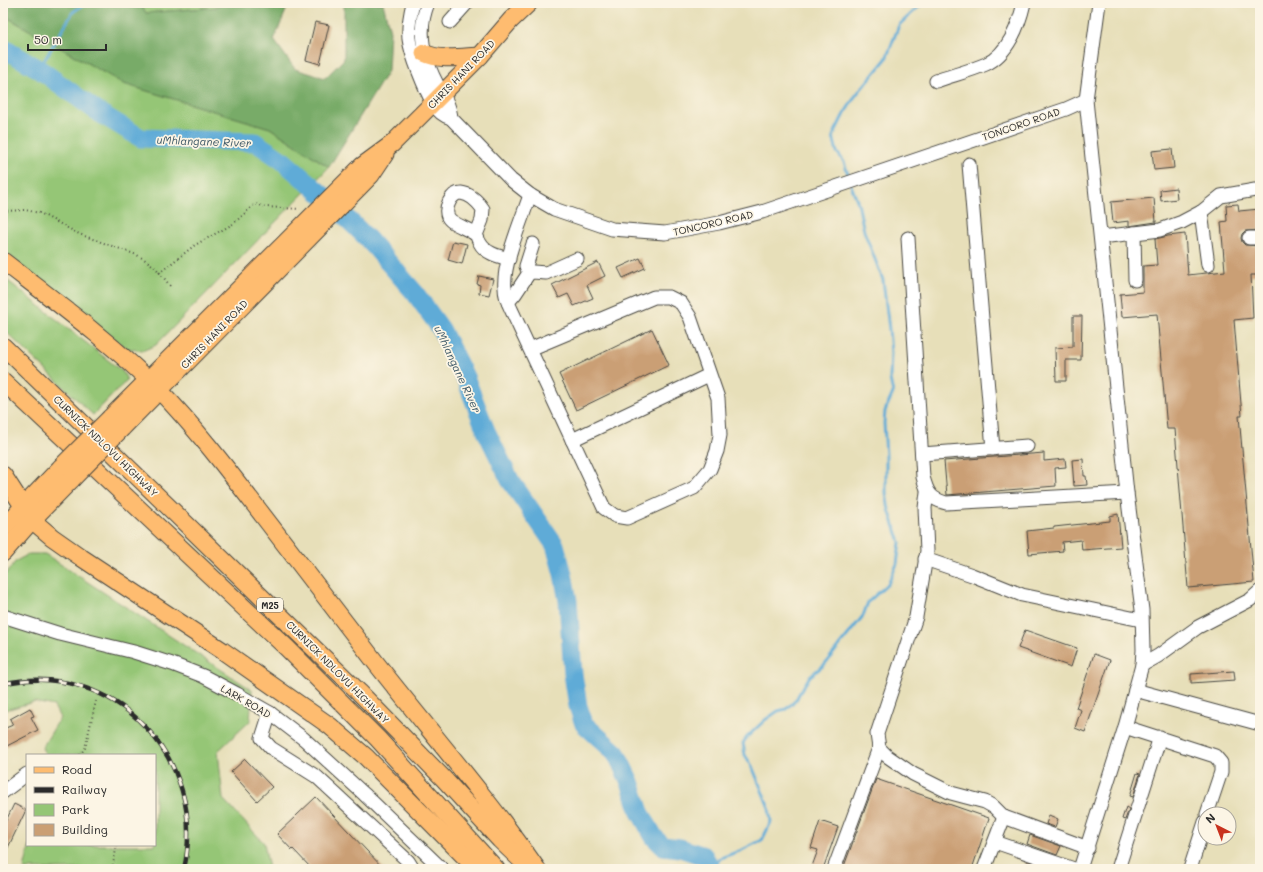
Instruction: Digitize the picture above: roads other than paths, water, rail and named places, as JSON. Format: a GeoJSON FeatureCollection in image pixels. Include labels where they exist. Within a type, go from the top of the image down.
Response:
{"type":"FeatureCollection","features":[{"type":"Feature","properties":{"kind":"main road","name":"CHRIS HANI ROAD"},"geometry":{"type":"LineString","coordinates":[[27,513],[480,56],[511,20],[529,3]]}},
{"type":"Feature","properties":{"kind":"main road"},"geometry":{"type":"LineString","coordinates":[[424,53],[441,58],[480,56]]}},
{"type":"Feature","properties":{"kind":"main road"},"geometry":{"type":"LineString","coordinates":[[3,260],[99,336],[153,385],[222,463],[376,662],[509,829],[537,869]]}},
{"type":"Feature","properties":{"kind":"main road","name":"CURNICK NDLOVU HIGHWAY"},"geometry":{"type":"LineString","coordinates":[[3,346],[359,692],[443,778],[500,840],[530,869]]}},
{"type":"Feature","properties":{"kind":"main road","name":"CURNICK NDLOVU HIGHWAY"},"geometry":{"type":"LineString","coordinates":[[3,381],[287,648],[378,740],[496,869]]}},
{"type":"Feature","properties":{"kind":"main road"},"geometry":{"type":"LineString","coordinates":[[3,475],[27,513],[52,537],[223,651],[330,726],[366,757],[477,869]]}},
{"type":"Feature","properties":{"kind":"main road"},"geometry":{"type":"LineString","coordinates":[[3,528],[27,513]]}},
{"type":"Feature","properties":{"kind":"main road"},"geometry":{"type":"LineString","coordinates":[[3,553],[27,513]]}},
{"type":"Feature","properties":{"kind":"street"},"geometry":{"type":"LineString","coordinates":[[413,3],[408,28],[412,55],[438,98]]}},
{"type":"Feature","properties":{"kind":"street"},"geometry":{"type":"LineString","coordinates":[[428,3],[422,25],[422,40],[424,53],[434,78],[438,98]]}},
{"type":"Feature","properties":{"kind":"street"},"geometry":{"type":"LineString","coordinates":[[450,22],[468,3]]}},
{"type":"Feature","properties":{"kind":"street"},"geometry":{"type":"LineString","coordinates":[[936,81],[987,64],[998,56],[1009,43],[1024,3]]}},
{"type":"Feature","properties":{"kind":"street"},"geometry":{"type":"LineString","coordinates":[[1080,869],[1088,848],[1125,727],[1142,665],[1142,610],[1127,493],[1086,100],[1099,3]]}},
{"type":"Feature","properties":{"kind":"street","name":"TONCORO ROAD"},"geometry":{"type":"LineString","coordinates":[[438,98],[449,107],[451,118],[512,180],[530,195],[554,209],[612,229],[665,234],[719,223],[762,212],[1066,109],[1086,100]]}},
{"type":"Feature","properties":{"kind":"street"},"geometry":{"type":"LineString","coordinates":[[968,164],[993,449]]}},
{"type":"Feature","properties":{"kind":"street"},"geometry":{"type":"LineString","coordinates":[[1101,237],[1160,230],[1182,222],[1201,212],[1221,196],[1255,190],[1260,191]]}},
{"type":"Feature","properties":{"kind":"street"},"geometry":{"type":"LineString","coordinates":[[530,195],[505,272],[505,288],[508,302],[604,508],[615,516],[627,518],[694,488],[710,469],[717,451],[720,435],[718,398],[690,317],[681,303],[669,297],[654,297],[530,349]]}},
{"type":"Feature","properties":{"kind":"street"},"geometry":{"type":"LineString","coordinates":[[1201,212],[1208,265]]}},
{"type":"Feature","properties":{"kind":"street"},"geometry":{"type":"LineString","coordinates":[[1134,233],[1135,280]]}},
{"type":"Feature","properties":{"kind":"street"},"geometry":{"type":"LineString","coordinates":[[476,236],[480,244],[486,250],[492,254],[509,259]]}},
{"type":"Feature","properties":{"kind":"street"},"geometry":{"type":"LineString","coordinates":[[834,869],[879,748],[877,734],[916,617],[927,551],[925,508],[927,492],[923,477],[908,238]]}},
{"type":"Feature","properties":{"kind":"street"},"geometry":{"type":"LineString","coordinates":[[529,273],[526,266],[533,244]]}},
{"type":"Feature","properties":{"kind":"street"},"geometry":{"type":"LineString","coordinates":[[508,302],[529,273],[546,273],[577,259]]}},
{"type":"Feature","properties":{"kind":"street"},"geometry":{"type":"LineString","coordinates":[[572,440],[710,375]]}},
{"type":"Feature","properties":{"kind":"street"},"geometry":{"type":"LineString","coordinates":[[922,454],[1027,446]]}},
{"type":"Feature","properties":{"kind":"street"},"geometry":{"type":"LineString","coordinates":[[927,492],[937,501],[946,503],[1127,493]]}},
{"type":"Feature","properties":{"kind":"street"},"geometry":{"type":"LineString","coordinates":[[925,559],[972,575],[1022,595],[1142,620]]}},
{"type":"Feature","properties":{"kind":"street"},"geometry":{"type":"LineString","coordinates":[[1142,665],[1164,652],[1198,627],[1250,600],[1260,591]]}},
{"type":"Feature","properties":{"kind":"street","name":"LARK ROAD"},"geometry":{"type":"LineString","coordinates":[[3,616],[60,634],[134,652],[172,664],[203,676],[270,713],[304,739],[442,869]]}},
{"type":"Feature","properties":{"kind":"street"},"geometry":{"type":"LineString","coordinates":[[1136,690],[1260,724]]}},
{"type":"Feature","properties":{"kind":"street"},"geometry":{"type":"LineString","coordinates":[[270,713],[262,738],[271,748],[316,777],[408,861],[413,869]]}},
{"type":"Feature","properties":{"kind":"street"},"geometry":{"type":"LineString","coordinates":[[1125,727],[1160,737],[1215,756],[1221,763],[1221,772],[1210,806]]}},
{"type":"Feature","properties":{"kind":"street"},"geometry":{"type":"LineString","coordinates":[[1118,869],[1160,737]]}},
{"type":"Feature","properties":{"kind":"street"},"geometry":{"type":"LineString","coordinates":[[879,748],[887,756],[913,774],[951,793],[985,802],[994,807],[1004,817],[1088,848]]}},
{"type":"Feature","properties":{"kind":"street"},"geometry":{"type":"LineString","coordinates":[[3,792],[26,775]]}},
{"type":"Feature","properties":{"kind":"street"},"geometry":{"type":"LineString","coordinates":[[984,869],[1004,817]]}},
{"type":"Feature","properties":{"kind":"street"},"geometry":{"type":"LineString","coordinates":[[995,842],[1074,869]]}},
{"type":"Feature","properties":{"kind":"street"},"geometry":{"type":"LineString","coordinates":[[1190,869],[1197,846]]}},
{"type":"Feature","properties":{"kind":"waterway"},"geometry":{"type":"LineString","coordinates":[[39,69],[73,12],[86,3]]}},
{"type":"Feature","properties":{"kind":"waterway"},"geometry":{"type":"LineString","coordinates":[[850,180],[844,162],[837,152],[833,136],[856,95],[886,59],[899,25],[923,3]]}},
{"type":"Feature","properties":{"kind":"waterway","name":"uMhlangane River"},"geometry":{"type":"LineString","coordinates":[[3,48],[39,69],[98,112],[141,138],[255,142],[283,161],[327,199],[368,239],[415,293],[441,329],[465,377],[486,431],[510,480],[555,545],[563,574],[568,601],[573,674],[578,706],[584,724],[616,753],[630,782],[640,812],[654,837],[663,846],[680,848],[704,856],[711,869]]}},
{"type":"Feature","properties":{"kind":"waterway"},"geometry":{"type":"LineString","coordinates":[[717,869],[718,859],[742,850],[762,840],[771,822],[769,808],[752,766],[745,755],[743,743],[747,737],[765,720],[778,711],[786,709],[796,700],[810,676],[824,665],[863,616],[868,602],[888,584],[897,564],[900,542],[889,510],[886,493],[884,423],[885,411],[893,393],[890,379],[891,353],[889,329],[883,280],[864,231],[858,203],[851,185]]}},
{"type":"Feature","properties":{"kind":"railway"},"geometry":{"type":"LineString","coordinates":[[3,684],[44,680],[82,687],[116,702],[144,726],[167,756],[182,790],[188,829],[184,869]]}}]}
